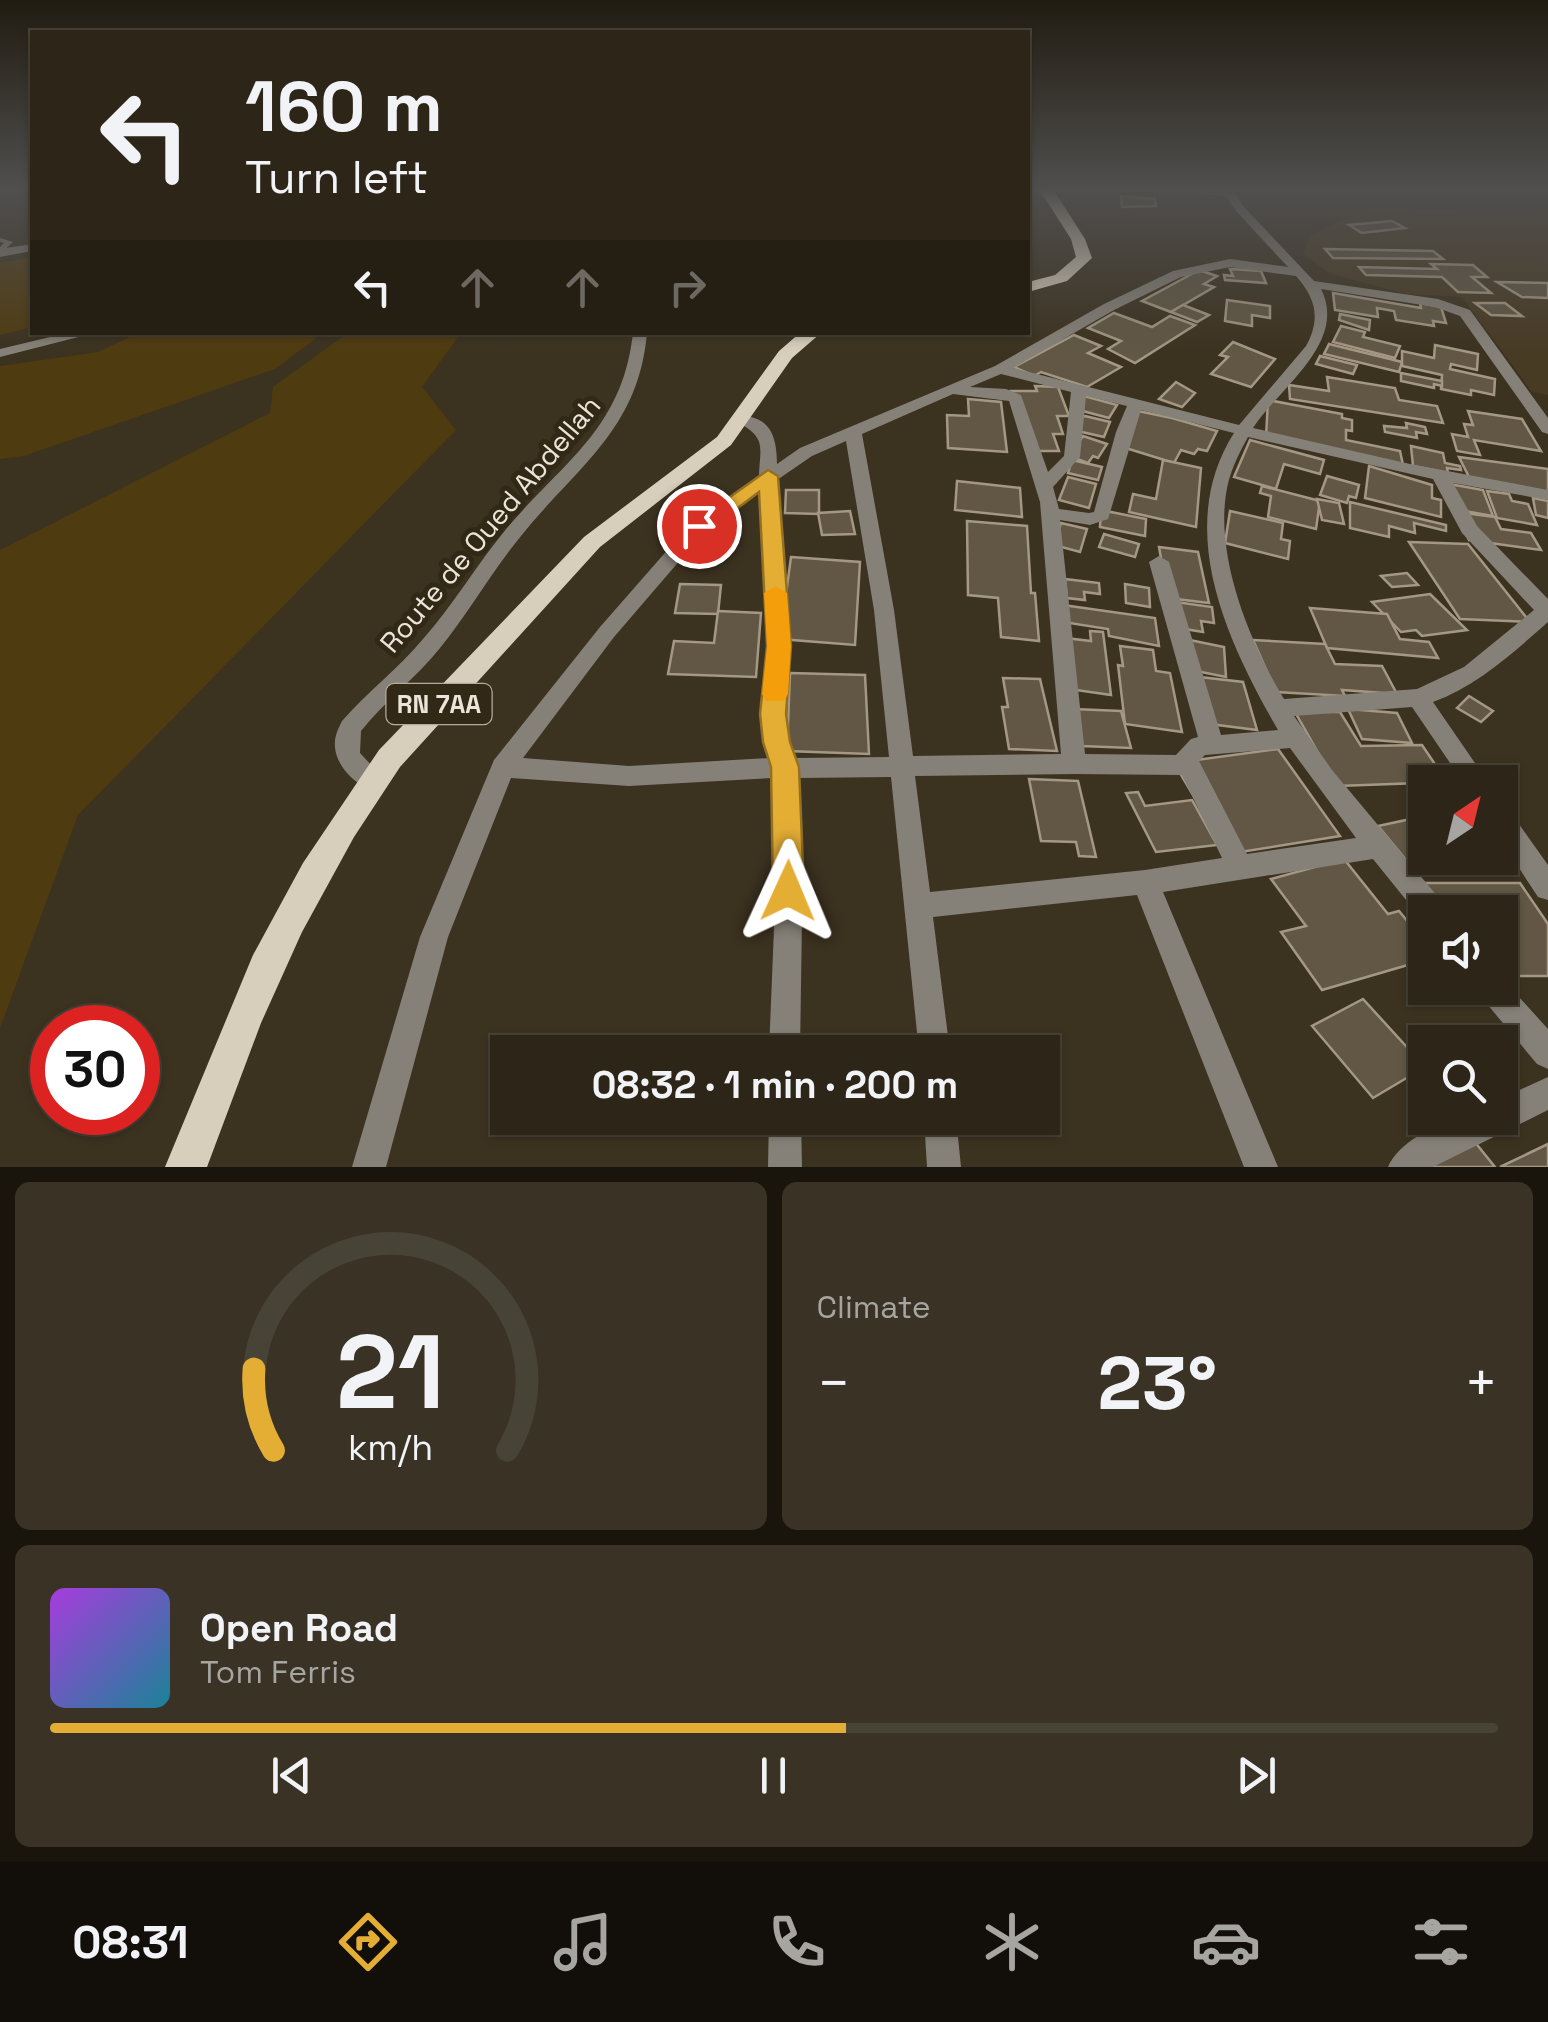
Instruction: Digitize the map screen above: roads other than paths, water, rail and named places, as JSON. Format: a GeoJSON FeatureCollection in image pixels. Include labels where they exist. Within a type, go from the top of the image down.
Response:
{"type":"FeatureCollection","features":[{"type":"Feature","properties":{"kind":"main road"},"geometry":{"type":"LineString","coordinates":[[1030,286],[1062,278],[1084,258],[1081,243]]}},
{"type":"Feature","properties":{"kind":"main road","name":"RN 7AA"},"geometry":{"type":"LineString","coordinates":[[186,1167],[260,975],[307,883],[374,780],[424,720],[589,544],[635,503],[721,443],[743,418],[774,365],[810,335]]}},
{"type":"Feature","properties":{"kind":"street"},"geometry":{"type":"LineString","coordinates":[[1273,243],[1322,300],[1320,332],[1313,346],[1242,433],[1218,486],[1218,541],[1226,588],[1249,658],[1276,708],[1419,895]]}},
{"type":"Feature","properties":{"kind":"street"},"geometry":{"type":"LineString","coordinates":[[0,253],[30,248]]}},
{"type":"Feature","properties":{"kind":"street"},"geometry":{"type":"LineString","coordinates":[[370,1167],[434,937],[503,767],[607,632],[699,526],[806,452],[1000,369],[1109,307],[1177,274],[1230,263],[1438,303],[1465,313],[1548,429]]}},
{"type":"Feature","properties":{"kind":"street"},"geometry":{"type":"LineString","coordinates":[[0,354],[79,335]]}},
{"type":"Feature","properties":{"kind":"street","name":"Route de Oued Abdellah"},"geometry":{"type":"LineString","coordinates":[[374,780],[348,756],[344,744],[350,728],[428,648],[520,524],[609,430],[622,410],[636,365],[640,335]]}},
{"type":"Feature","properties":{"kind":"street"},"geometry":{"type":"LineString","coordinates":[[1000,369],[1242,433],[1441,477],[1548,495]]}},
{"type":"Feature","properties":{"kind":"street"},"geometry":{"type":"LineString","coordinates":[[1044,486],[1072,456],[1079,389]]}},
{"type":"Feature","properties":{"kind":"street"},"geometry":{"type":"LineString","coordinates":[[952,391],[1016,398],[1050,513],[1074,764]]}},
{"type":"Feature","properties":{"kind":"street"},"geometry":{"type":"LineString","coordinates":[[1050,513],[1090,519],[1102,515],[1124,432],[1136,404]]}},
{"type":"Feature","properties":{"kind":"street"},"geometry":{"type":"LineString","coordinates":[[1530,404],[1548,406]]}},
{"type":"Feature","properties":{"kind":"street"},"geometry":{"type":"LineString","coordinates":[[743,418],[767,433],[779,646],[773,714],[776,742],[785,767],[790,854],[785,1035]]}},
{"type":"Feature","properties":{"kind":"street"},"geometry":{"type":"LineString","coordinates":[[853,432],[884,610],[932,1035]]}},
{"type":"Feature","properties":{"kind":"street"},"geometry":{"type":"LineString","coordinates":[[1276,708],[1418,698],[1459,682],[1548,611],[1469,529],[1441,477]]}},
{"type":"Feature","properties":{"kind":"street"},"geometry":{"type":"LineString","coordinates":[[1159,562],[1212,744]]}},
{"type":"Feature","properties":{"kind":"street"},"geometry":{"type":"LineString","coordinates":[[1418,698],[1464,765]]}},
{"type":"Feature","properties":{"kind":"street"},"geometry":{"type":"LineString","coordinates":[[1239,865],[1186,765],[1192,748],[1296,738]]}},
{"type":"Feature","properties":{"kind":"street"},"geometry":{"type":"LineString","coordinates":[[503,767],[629,776],[785,767],[1186,765]]}},
{"type":"Feature","properties":{"kind":"street"},"geometry":{"type":"LineString","coordinates":[[1518,844],[1548,888]]}},
{"type":"Feature","properties":{"kind":"street"},"geometry":{"type":"LineString","coordinates":[[920,906],[1145,882],[1380,846]]}},
{"type":"Feature","properties":{"kind":"street"},"geometry":{"type":"LineString","coordinates":[[1145,882],[1260,1167]]}},
{"type":"Feature","properties":{"kind":"street"},"geometry":{"type":"LineString","coordinates":[[1509,1005],[1542,1039]]}},
{"type":"Feature","properties":{"kind":"street"},"geometry":{"type":"LineString","coordinates":[[1518,1108],[1548,1094]]}},
{"type":"Feature","properties":{"kind":"street"},"geometry":{"type":"LineString","coordinates":[[785,1135],[785,1167]]}},
{"type":"Feature","properties":{"kind":"street"},"geometry":{"type":"LineString","coordinates":[[941,1135],[944,1167]]}},
{"type":"Feature","properties":{"kind":"street"},"geometry":{"type":"LineString","coordinates":[[1405,1167],[1460,1135]]}}]}
